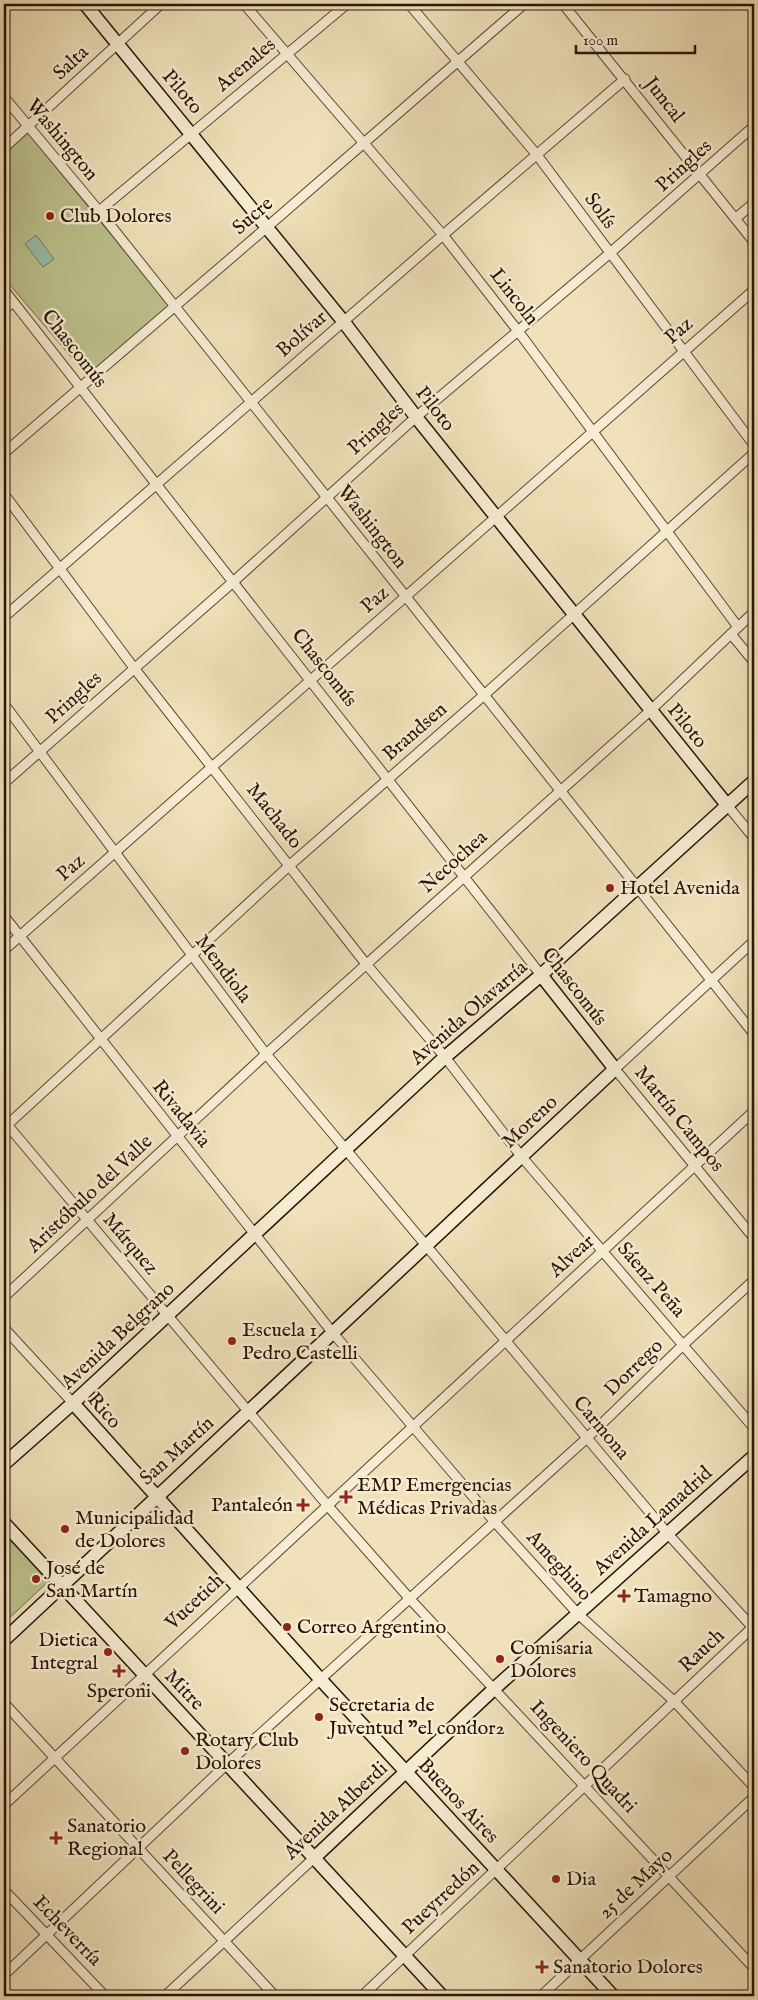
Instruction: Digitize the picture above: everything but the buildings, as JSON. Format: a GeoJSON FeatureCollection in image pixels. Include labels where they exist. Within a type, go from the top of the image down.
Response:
{"type":"FeatureCollection","features":[{"type":"Feature","properties":{"kind":"main road","name":"Piloto"},"geometry":{"type":"LineString","coordinates":[[85,4],[343,321],[416,416],[727,805]]}},
{"type":"Feature","properties":{"kind":"main road","name":"Avenida Olavarría"},"geometry":{"type":"LineString","coordinates":[[255,1234],[445,1057],[541,975],[754,781]]}},
{"type":"Feature","properties":{"kind":"main road","name":"Chascomús"},"geometry":{"type":"LineString","coordinates":[[541,975],[615,1069]]}},
{"type":"Feature","properties":{"kind":"main road","name":"Moreno"},"geometry":{"type":"LineString","coordinates":[[332,1332],[615,1069]]}},
{"type":"Feature","properties":{"kind":"main road","name":"Avenida Belgrano"},"geometry":{"type":"LineString","coordinates":[[4,1464],[73,1404],[255,1234]]}},
{"type":"Feature","properties":{"kind":"main road","name":"San Martín"},"geometry":{"type":"LineString","coordinates":[[4,1640],[332,1332]]}},
{"type":"Feature","properties":{"kind":"main road","name":"Rico"},"geometry":{"type":"LineString","coordinates":[[73,1404],[155,1497]]}},
{"type":"Feature","properties":{"kind":"main road","name":"Avenida Lamadrid"},"geometry":{"type":"LineString","coordinates":[[578,1614],[754,1456]]}},
{"type":"Feature","properties":{"kind":"main road","name":"Buenos Aires"},"geometry":{"type":"LineString","coordinates":[[155,1497],[613,1996]]}},
{"type":"Feature","properties":{"kind":"main road","name":"Mitre"},"geometry":{"type":"LineString","coordinates":[[4,1523],[442,1996]]}},
{"type":"Feature","properties":{"kind":"main road","name":"Avenida Alberdi"},"geometry":{"type":"LineString","coordinates":[[314,1858],[495,1688],[578,1614]]}},
{"type":"Feature","properties":{"kind":"street","name":"Salta"},"geometry":{"type":"LineString","coordinates":[[4,148],[161,4]]}},
{"type":"Feature","properties":{"kind":"street","name":"Lincoln"},"geometry":{"type":"LineString","coordinates":[[244,4],[442,235],[518,331],[738,627]]}},
{"type":"Feature","properties":{"kind":"street","name":"Arenales"},"geometry":{"type":"LineString","coordinates":[[100,211],[347,4]]}},
{"type":"Feature","properties":{"kind":"street","name":"Solís"},"geometry":{"type":"LineString","coordinates":[[409,4],[460,61],[537,155],[609,254],[754,445]]}},
{"type":"Feature","properties":{"kind":"street","name":"Sucre"},"geometry":{"type":"LineString","coordinates":[[4,453],[524,4]]}},
{"type":"Feature","properties":{"kind":"street","name":"Juncal"},"geometry":{"type":"LineString","coordinates":[[563,4],[754,242]]}},
{"type":"Feature","properties":{"kind":"street","name":"Bolívar"},"geometry":{"type":"LineString","coordinates":[[4,617],[442,235],[625,79]]}},
{"type":"Feature","properties":{"kind":"street","name":"Washington"},"geometry":{"type":"LineString","coordinates":[[4,97],[100,211],[483,696],[754,1034]]}},
{"type":"Feature","properties":{"kind":"street","name":"Pringles"},"geometry":{"type":"LineString","coordinates":[[4,783],[233,582],[416,416],[609,254],[701,175],[754,126]]}},
{"type":"Feature","properties":{"kind":"street"},"geometry":{"type":"LineString","coordinates":[[736,218],[754,202]]}},
{"type":"Feature","properties":{"kind":"street","name":"Chascomús"},"geometry":{"type":"LineString","coordinates":[[4,290],[541,975]]}},
{"type":"Feature","properties":{"kind":"street","name":"Paz"},"geometry":{"type":"LineString","coordinates":[[4,950],[497,517],[683,350],[754,290]]}},
{"type":"Feature","properties":{"kind":"street"},"geometry":{"type":"LineString","coordinates":[[4,310],[13,302]]}},
{"type":"Feature","properties":{"kind":"street","name":"Brandsen"},"geometry":{"type":"LineString","coordinates":[[5,1125],[290,865],[483,696],[754,453]]}},
{"type":"Feature","properties":{"kind":"street","name":"Machado"},"geometry":{"type":"LineString","coordinates":[[4,494],[134,668],[366,964],[445,1057],[521,1156]]}},
{"type":"Feature","properties":{"kind":"street","name":"Necochea"},"geometry":{"type":"LineString","coordinates":[[177,1137],[266,1054],[651,710],[754,612]]}},
{"type":"Feature","properties":{"kind":"street"},"geometry":{"type":"LineString","coordinates":[[731,634],[754,662]]}},
{"type":"Feature","properties":{"kind":"street","name":"Mendiola"},"geometry":{"type":"LineString","coordinates":[[4,704],[190,955],[266,1054],[426,1246]]}},
{"type":"Feature","properties":{"kind":"street","name":"Piloto"},"geometry":{"type":"LineString","coordinates":[[727,805],[754,838]]}},
{"type":"Feature","properties":{"kind":"street","name":"Rivadavia"},"geometry":{"type":"LineString","coordinates":[[4,916],[332,1332]]}},
{"type":"Feature","properties":{"kind":"street","name":"Moreno"},"geometry":{"type":"LineString","coordinates":[[615,1069],[754,941]]}},
{"type":"Feature","properties":{"kind":"street","name":"Martín Campos"},"geometry":{"type":"LineString","coordinates":[[615,1069],[754,1238]]}},
{"type":"Feature","properties":{"kind":"street","name":"Alvear"},"geometry":{"type":"LineString","coordinates":[[414,1427],[754,1111]]}},
{"type":"Feature","properties":{"kind":"street","name":"Márquez"},"geometry":{"type":"LineString","coordinates":[[5,1125],[248,1412]]}},
{"type":"Feature","properties":{"kind":"street","name":"Aristóbulo del Valle"},"geometry":{"type":"LineString","coordinates":[[4,1297],[177,1137]]}},
{"type":"Feature","properties":{"kind":"street","name":"Sáenz Peña"},"geometry":{"type":"LineString","coordinates":[[521,1156],[754,1428]]}},
{"type":"Feature","properties":{"kind":"street","name":"Carmona"},"geometry":{"type":"LineString","coordinates":[[426,1246],[668,1534],[754,1627]]}},
{"type":"Feature","properties":{"kind":"street","name":"Dorrego"},"geometry":{"type":"LineString","coordinates":[[4,1975],[227,1764],[586,1438],[754,1280]]}},
{"type":"Feature","properties":{"kind":"street","name":"Rico"},"geometry":{"type":"LineString","coordinates":[[4,1328],[73,1404]]}},
{"type":"Feature","properties":{"kind":"street","name":"Ameghino"},"geometry":{"type":"LineString","coordinates":[[332,1332],[494,1521],[578,1614],[674,1701],[754,1787]]}},
{"type":"Feature","properties":{"kind":"street","name":"Ingeniero Quadri"},"geometry":{"type":"LineString","coordinates":[[248,1412],[410,1599],[586,1785],[754,1968]]}},
{"type":"Feature","properties":{"kind":"street","name":"Vucetich"},"geometry":{"type":"LineString","coordinates":[[4,1806],[238,1586],[414,1427]]}},
{"type":"Feature","properties":{"kind":"street","name":"Rauch"},"geometry":{"type":"LineString","coordinates":[[674,1701],[754,1627]]}},
{"type":"Feature","properties":{"kind":"street","name":"Pueyrredón"},"geometry":{"type":"LineString","coordinates":[[362,1996],[674,1701]]}},
{"type":"Feature","properties":{"kind":"street","name":"Pellegrini"},"geometry":{"type":"LineString","coordinates":[[4,1703],[275,1996]]}},
{"type":"Feature","properties":{"kind":"street","name":"25 de Mayo"},"geometry":{"type":"LineString","coordinates":[[541,1996],[754,1797]]}},
{"type":"Feature","properties":{"kind":"street","name":"Avenida Alberdi"},"geometry":{"type":"LineString","coordinates":[[166,1996],[314,1858]]}},
{"type":"Feature","properties":{"kind":"street","name":"Echeverría"},"geometry":{"type":"LineString","coordinates":[[4,1890],[106,1996]]}},
{"type":"Feature","properties":{"kind":"shaded area","name":"Club Dolores"},"geometry":{"type":"Polygon","coordinates":[[[27,132],[171,308],[89,378],[4,278],[4,153],[27,132]]]}},
{"type":"Feature","properties":{"kind":"shaded area"},"geometry":{"type":"Polygon","coordinates":[[[36,235],[54,259],[43,267],[25,244],[36,235]]]}},
{"type":"Feature","properties":{"kind":"shaded area"},"geometry":{"type":"Polygon","coordinates":[[[4,1529],[50,1580],[4,1623],[4,1529]]]}},
{"type":"Feature","properties":{"kind":"place","name":"Club Dolores"},"geometry":{"type":"Point","coordinates":[50,216]}},
{"type":"Feature","properties":{"kind":"place","name":"Hotel Avenida"},"geometry":{"type":"Point","coordinates":[610,888]}},
{"type":"Feature","properties":{"kind":"place","name":"Escuela 1 Pedro Castelli"},"geometry":{"type":"Point","coordinates":[232,1341]}},
{"type":"Feature","properties":{"kind":"place","name":"EMP Emergencias Médicas Privadas"},"geometry":{"type":"Point","coordinates":[346,1497]}},
{"type":"Feature","properties":{"kind":"place","name":"Pantaleón"},"geometry":{"type":"Point","coordinates":[303,1505]}},
{"type":"Feature","properties":{"kind":"place","name":"Municipalidad de Dolores"},"geometry":{"type":"Point","coordinates":[65,1529]}},
{"type":"Feature","properties":{"kind":"place","name":"José de San Martín"},"geometry":{"type":"Point","coordinates":[36,1579]}},
{"type":"Feature","properties":{"kind":"place","name":"Tamagno"},"geometry":{"type":"Point","coordinates":[624,1596]}},
{"type":"Feature","properties":{"kind":"place","name":"Correo Argentino"},"geometry":{"type":"Point","coordinates":[287,1627]}},
{"type":"Feature","properties":{"kind":"place","name":"Dietica Integral"},"geometry":{"type":"Point","coordinates":[108,1652]}},
{"type":"Feature","properties":{"kind":"place","name":"Comisaria Dolores"},"geometry":{"type":"Point","coordinates":[500,1659]}},
{"type":"Feature","properties":{"kind":"place","name":"Speroni"},"geometry":{"type":"Point","coordinates":[119,1671]}},
{"type":"Feature","properties":{"kind":"place","name":"Secretaria de Juventud \"el condor2"},"geometry":{"type":"Point","coordinates":[319,1717]}},
{"type":"Feature","properties":{"kind":"place","name":"Rotary Club Dolores"},"geometry":{"type":"Point","coordinates":[185,1751]}},
{"type":"Feature","properties":{"kind":"place","name":"Sanatorio Regional"},"geometry":{"type":"Point","coordinates":[56,1838]}},
{"type":"Feature","properties":{"kind":"place","name":"Dia"},"geometry":{"type":"Point","coordinates":[556,1879]}},
{"type":"Feature","properties":{"kind":"place","name":"Sanatorio Dolores"},"geometry":{"type":"Point","coordinates":[542,1967]}}]}
